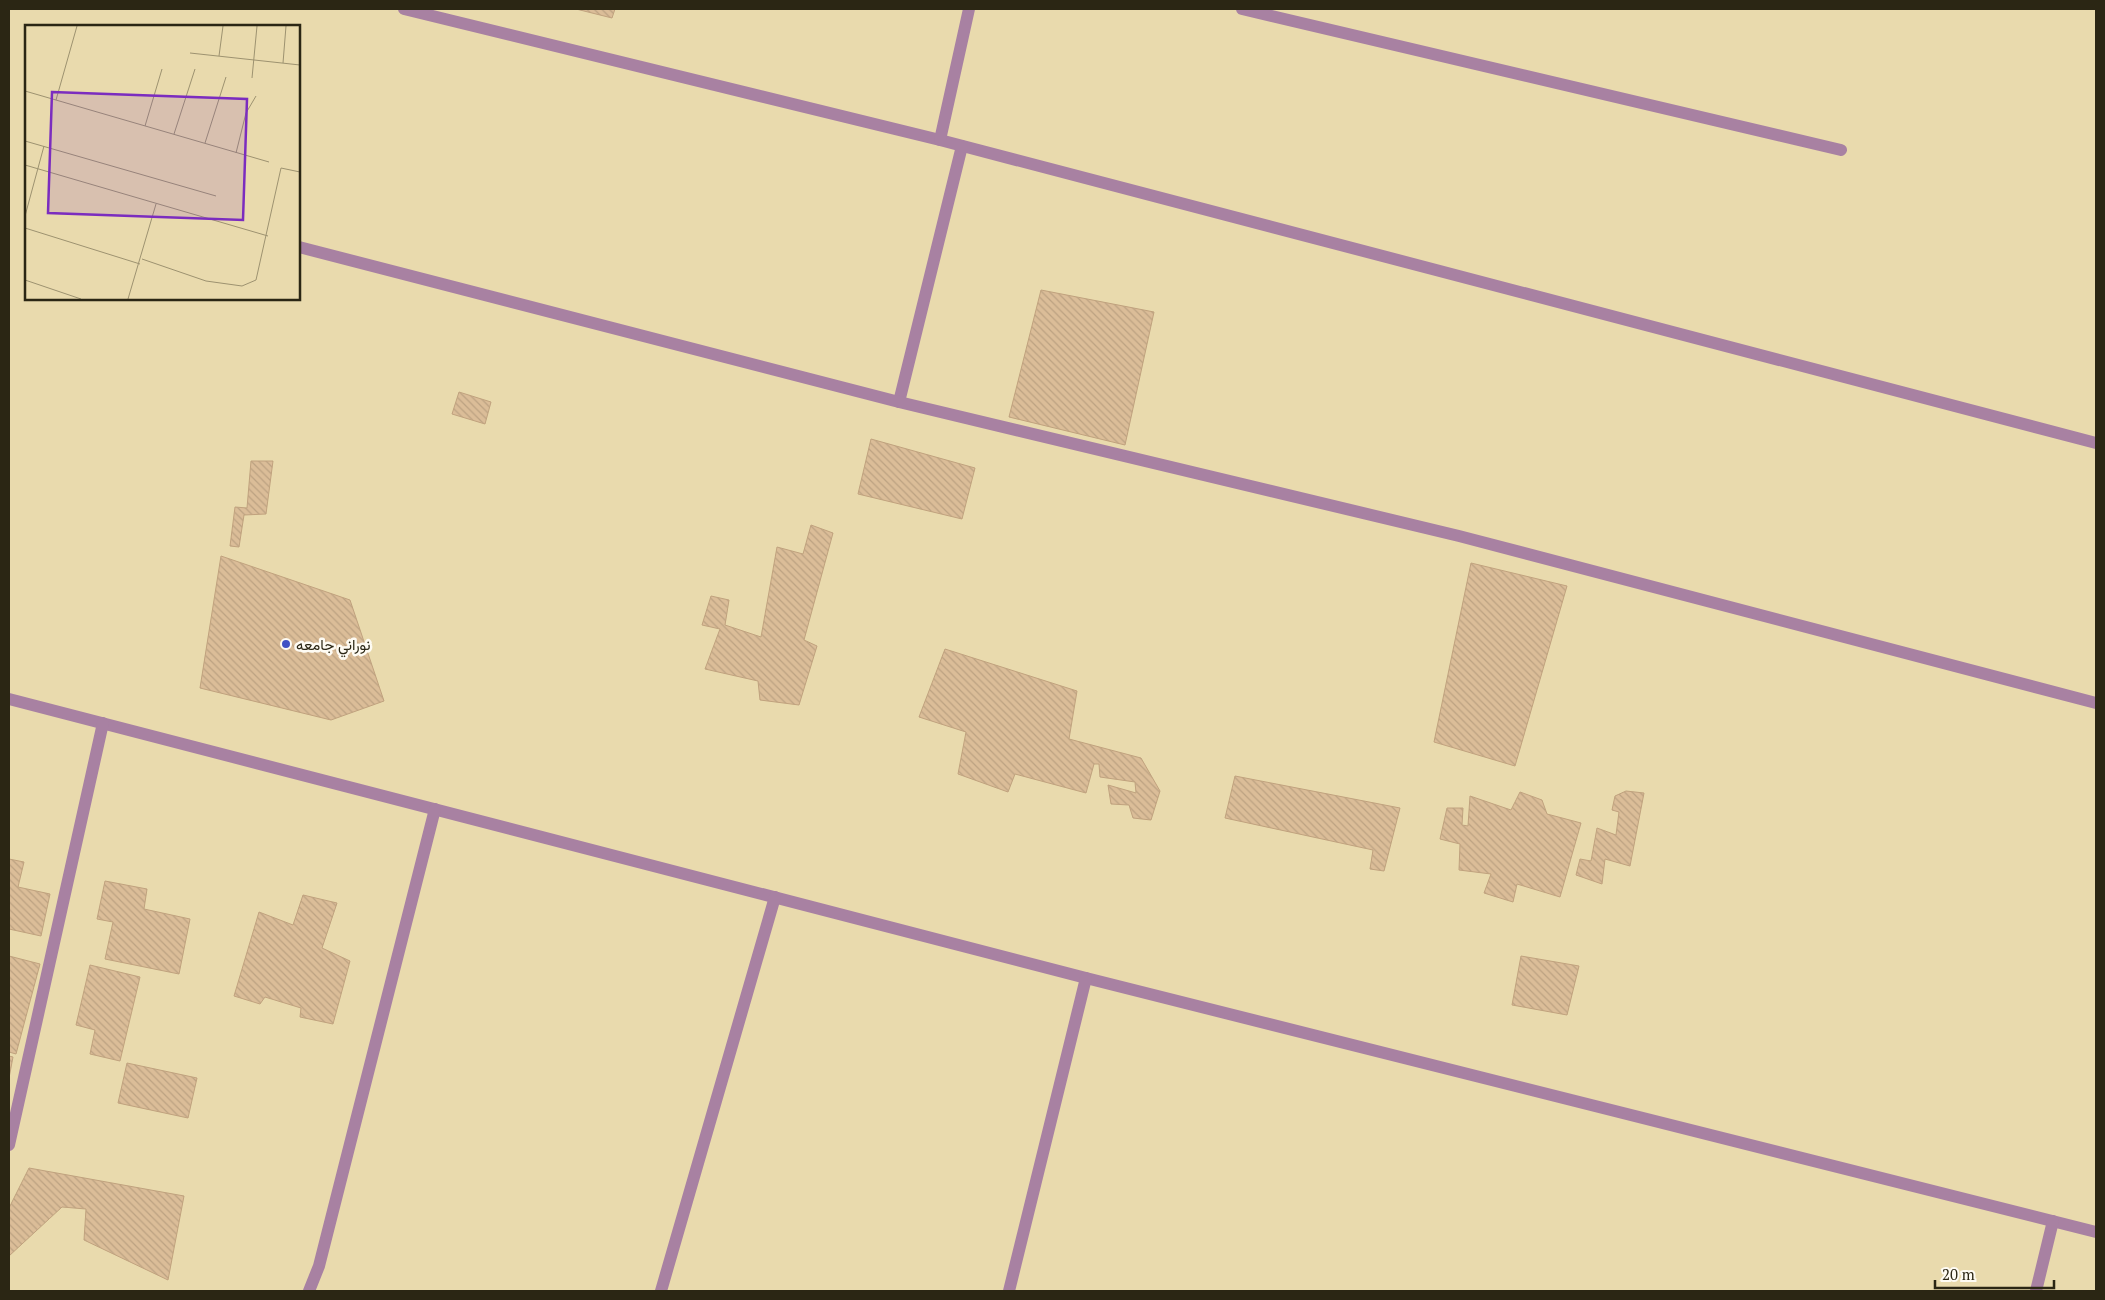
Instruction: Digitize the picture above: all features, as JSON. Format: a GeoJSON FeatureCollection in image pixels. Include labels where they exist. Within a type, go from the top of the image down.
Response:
{"type":"FeatureCollection","features":[{"type":"Feature","properties":{"kind":"street"},"geometry":{"type":"LineString","coordinates":[[404,9],[940,140],[2096,443]]}},
{"type":"Feature","properties":{"kind":"street"},"geometry":{"type":"LineString","coordinates":[[940,140],[969,9]]}},
{"type":"Feature","properties":{"kind":"street"},"geometry":{"type":"LineString","coordinates":[[1242,9],[1841,150]]}},
{"type":"Feature","properties":{"kind":"street"},"geometry":{"type":"LineString","coordinates":[[898,402],[962,146]]}},
{"type":"Feature","properties":{"kind":"street"},"geometry":{"type":"LineString","coordinates":[[300,247],[898,402],[1459,536],[2096,703]]}},
{"type":"Feature","properties":{"kind":"street"},"geometry":{"type":"LineString","coordinates":[[9,699],[1086,978],[2096,1232]]}},
{"type":"Feature","properties":{"kind":"street"},"geometry":{"type":"LineString","coordinates":[[9,1145],[103,723]]}},
{"type":"Feature","properties":{"kind":"street"},"geometry":{"type":"LineString","coordinates":[[309,1291],[321,1257],[436,809]]}},
{"type":"Feature","properties":{"kind":"street"},"geometry":{"type":"LineString","coordinates":[[661,1291],[776,897]]}},
{"type":"Feature","properties":{"kind":"street"},"geometry":{"type":"LineString","coordinates":[[1008,1291],[1086,978]]}},
{"type":"Feature","properties":{"kind":"street"},"geometry":{"type":"LineString","coordinates":[[2036,1291],[2053,1221]]}},
{"type":"Feature","properties":{"kind":"building"},"geometry":{"type":"Polygon","coordinates":[[[576,9],[615,9],[612,18],[576,9]]]}},
{"type":"Feature","properties":{"kind":"building"},"geometry":{"type":"Polygon","coordinates":[[[1041,290],[1154,312],[1125,445],[1009,417],[1041,290]]]}},
{"type":"Feature","properties":{"kind":"building"},"geometry":{"type":"Polygon","coordinates":[[[459,392],[491,402],[485,424],[452,414],[459,392]]]}},
{"type":"Feature","properties":{"kind":"building"},"geometry":{"type":"Polygon","coordinates":[[[871,439],[975,468],[962,519],[858,494],[871,439]]]}},
{"type":"Feature","properties":{"kind":"building"},"geometry":{"type":"Polygon","coordinates":[[[251,461],[273,461],[266,514],[244,515],[239,547],[230,546],[235,507],[247,508],[251,461]]]}},
{"type":"Feature","properties":{"kind":"building"},"geometry":{"type":"Polygon","coordinates":[[[811,525],[833,533],[804,640],[817,646],[799,705],[760,700],[758,681],[705,669],[720,629],[702,625],[711,596],[729,600],[725,625],[761,637],[777,547],[803,554],[811,525]]]}},
{"type":"Feature","properties":{"kind":"building","name":"نوراني جامعه"},"geometry":{"type":"Polygon","coordinates":[[[221,556],[350,600],[384,701],[331,720],[200,688],[221,556]]]}},
{"type":"Feature","properties":{"kind":"building"},"geometry":{"type":"Polygon","coordinates":[[[1471,563],[1567,586],[1515,766],[1434,742],[1471,563]]]}},
{"type":"Feature","properties":{"kind":"building"},"geometry":{"type":"Polygon","coordinates":[[[945,649],[1077,691],[1069,739],[1141,758],[1160,791],[1151,820],[1133,818],[1129,805],[1111,804],[1108,785],[1136,793],[1135,782],[1100,777],[1099,764],[1094,764],[1086,793],[1015,774],[1008,792],[958,774],[966,732],[919,717],[945,649]]]}},
{"type":"Feature","properties":{"kind":"building"},"geometry":{"type":"Polygon","coordinates":[[[1235,776],[1400,808],[1384,871],[1370,869],[1373,850],[1225,818],[1235,776]]]}},
{"type":"Feature","properties":{"kind":"building"},"geometry":{"type":"Polygon","coordinates":[[[1626,791],[1644,793],[1630,866],[1605,859],[1602,884],[1576,875],[1580,859],[1591,861],[1597,828],[1616,835],[1619,812],[1612,810],[1615,796],[1626,791]]]}},
{"type":"Feature","properties":{"kind":"building"},"geometry":{"type":"Polygon","coordinates":[[[1520,792],[1542,800],[1547,814],[1581,823],[1560,897],[1517,884],[1513,902],[1484,893],[1491,874],[1459,870],[1460,844],[1440,839],[1447,808],[1463,808],[1462,825],[1468,826],[1470,796],[1511,810],[1520,792]]]}},
{"type":"Feature","properties":{"kind":"building"},"geometry":{"type":"Polygon","coordinates":[[[9,859],[24,862],[18,887],[50,894],[41,936],[9,929],[9,859]]]}},
{"type":"Feature","properties":{"kind":"building"},"geometry":{"type":"Polygon","coordinates":[[[105,881],[147,889],[144,909],[190,919],[179,974],[105,959],[113,922],[97,919],[105,881]]]}},
{"type":"Feature","properties":{"kind":"building"},"geometry":{"type":"Polygon","coordinates":[[[303,895],[337,903],[322,948],[350,961],[333,1024],[300,1017],[301,1008],[265,997],[260,1004],[234,996],[259,912],[293,925],[303,895]]]}},
{"type":"Feature","properties":{"kind":"building"},"geometry":{"type":"Polygon","coordinates":[[[9,956],[40,964],[16,1054],[9,1052],[9,956]]]}},
{"type":"Feature","properties":{"kind":"building"},"geometry":{"type":"Polygon","coordinates":[[[1521,956],[1579,966],[1567,1015],[1512,1005],[1521,956]]]}},
{"type":"Feature","properties":{"kind":"building"},"geometry":{"type":"Polygon","coordinates":[[[90,965],[140,977],[120,1061],[90,1054],[95,1030],[76,1025],[90,965]]]}},
{"type":"Feature","properties":{"kind":"building"},"geometry":{"type":"Polygon","coordinates":[[[9,1056],[13,1057],[9,1078],[9,1056]]]}},
{"type":"Feature","properties":{"kind":"building"},"geometry":{"type":"Polygon","coordinates":[[[127,1063],[197,1078],[188,1118],[118,1103],[127,1063]]]}},
{"type":"Feature","properties":{"kind":"building"},"geometry":{"type":"Polygon","coordinates":[[[29,1168],[184,1196],[168,1280],[84,1240],[86,1209],[62,1207],[9,1256],[9,1208],[29,1168]]]}},
{"type":"Feature","properties":{"kind":"place","name":"نوراني جامعه"},"geometry":{"type":"Point","coordinates":[286,644]}}]}
